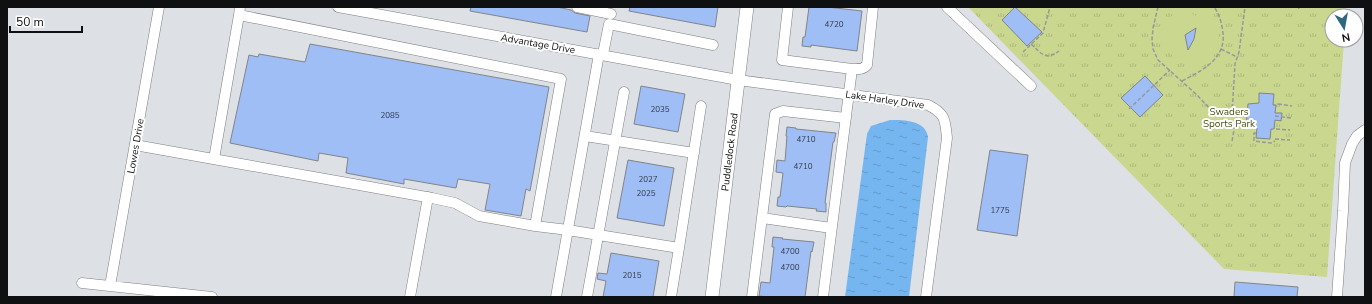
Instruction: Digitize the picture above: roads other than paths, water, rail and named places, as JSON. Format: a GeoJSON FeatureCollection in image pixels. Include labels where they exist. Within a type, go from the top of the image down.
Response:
{"type":"FeatureCollection","features":[{"type":"Feature","properties":{"kind":"main road","name":"Puddledock Road"},"geometry":{"type":"LineString","coordinates":[[712,297],[747,7]]}},
{"type":"Feature","properties":{"kind":"street","name":"Lowes Drive"},"geometry":{"type":"LineString","coordinates":[[110,286],[159,7]]}},
{"type":"Feature","properties":{"kind":"street","name":"Advantage Drive"},"geometry":{"type":"LineString","coordinates":[[338,7],[738,80]]}},
{"type":"Feature","properties":{"kind":"street"},"geometry":{"type":"LineString","coordinates":[[577,7],[611,15],[713,45]]}},
{"type":"Feature","properties":{"kind":"street"},"geometry":{"type":"LineString","coordinates":[[788,7],[782,60],[852,69],[865,68],[867,65],[873,7]]}},
{"type":"Feature","properties":{"kind":"street"},"geometry":{"type":"LineString","coordinates":[[947,7],[1031,86]]}},
{"type":"Feature","properties":{"kind":"street"},"geometry":{"type":"LineString","coordinates":[[214,159],[239,11],[561,79],[535,226]]}},
{"type":"Feature","properties":{"kind":"street"},"geometry":{"type":"LineString","coordinates":[[556,297],[585,136],[601,54],[611,15]]}},
{"type":"Feature","properties":{"kind":"street"},"geometry":{"type":"LineString","coordinates":[[823,297],[852,69]]}},
{"type":"Feature","properties":{"kind":"street","name":"Lake Harley Drive"},"geometry":{"type":"LineString","coordinates":[[738,80],[849,93],[928,105],[939,110],[945,121],[946,138],[926,297]]}},
{"type":"Feature","properties":{"kind":"street"},"geometry":{"type":"LineString","coordinates":[[587,297],[624,92]]}},
{"type":"Feature","properties":{"kind":"street"},"geometry":{"type":"LineString","coordinates":[[671,297],[701,106]]}},
{"type":"Feature","properties":{"kind":"street"},"geometry":{"type":"LineString","coordinates":[[752,297],[775,114],[783,111],[846,118]]}},
{"type":"Feature","properties":{"kind":"street"},"geometry":{"type":"LineString","coordinates":[[1337,297],[1345,163],[1352,144],[1357,136],[1365,130]]}},
{"type":"Feature","properties":{"kind":"street"},"geometry":{"type":"LineString","coordinates":[[585,136],[694,153]]}},
{"type":"Feature","properties":{"kind":"street"},"geometry":{"type":"LineString","coordinates":[[135,144],[428,197],[455,203],[479,216],[679,248]]}},
{"type":"Feature","properties":{"kind":"street"},"geometry":{"type":"LineString","coordinates":[[410,297],[428,197]]}},
{"type":"Feature","properties":{"kind":"street"},"geometry":{"type":"LineString","coordinates":[[762,218],[831,228]]}},
{"type":"Feature","properties":{"kind":"street"},"geometry":{"type":"LineString","coordinates":[[82,283],[212,297]]}},
{"type":"Feature","properties":{"kind":"water"},"geometry":{"type":"Polygon","coordinates":[[[890,120],[902,120],[919,124],[926,131],[928,137],[909,297],[845,297],[867,134],[871,126],[890,120]]]}},
{"type":"Feature","properties":{"kind":"park label","name":"Swaders Sports Park"},"geometry":{"type":"Point","coordinates":[1229,116]}}]}
